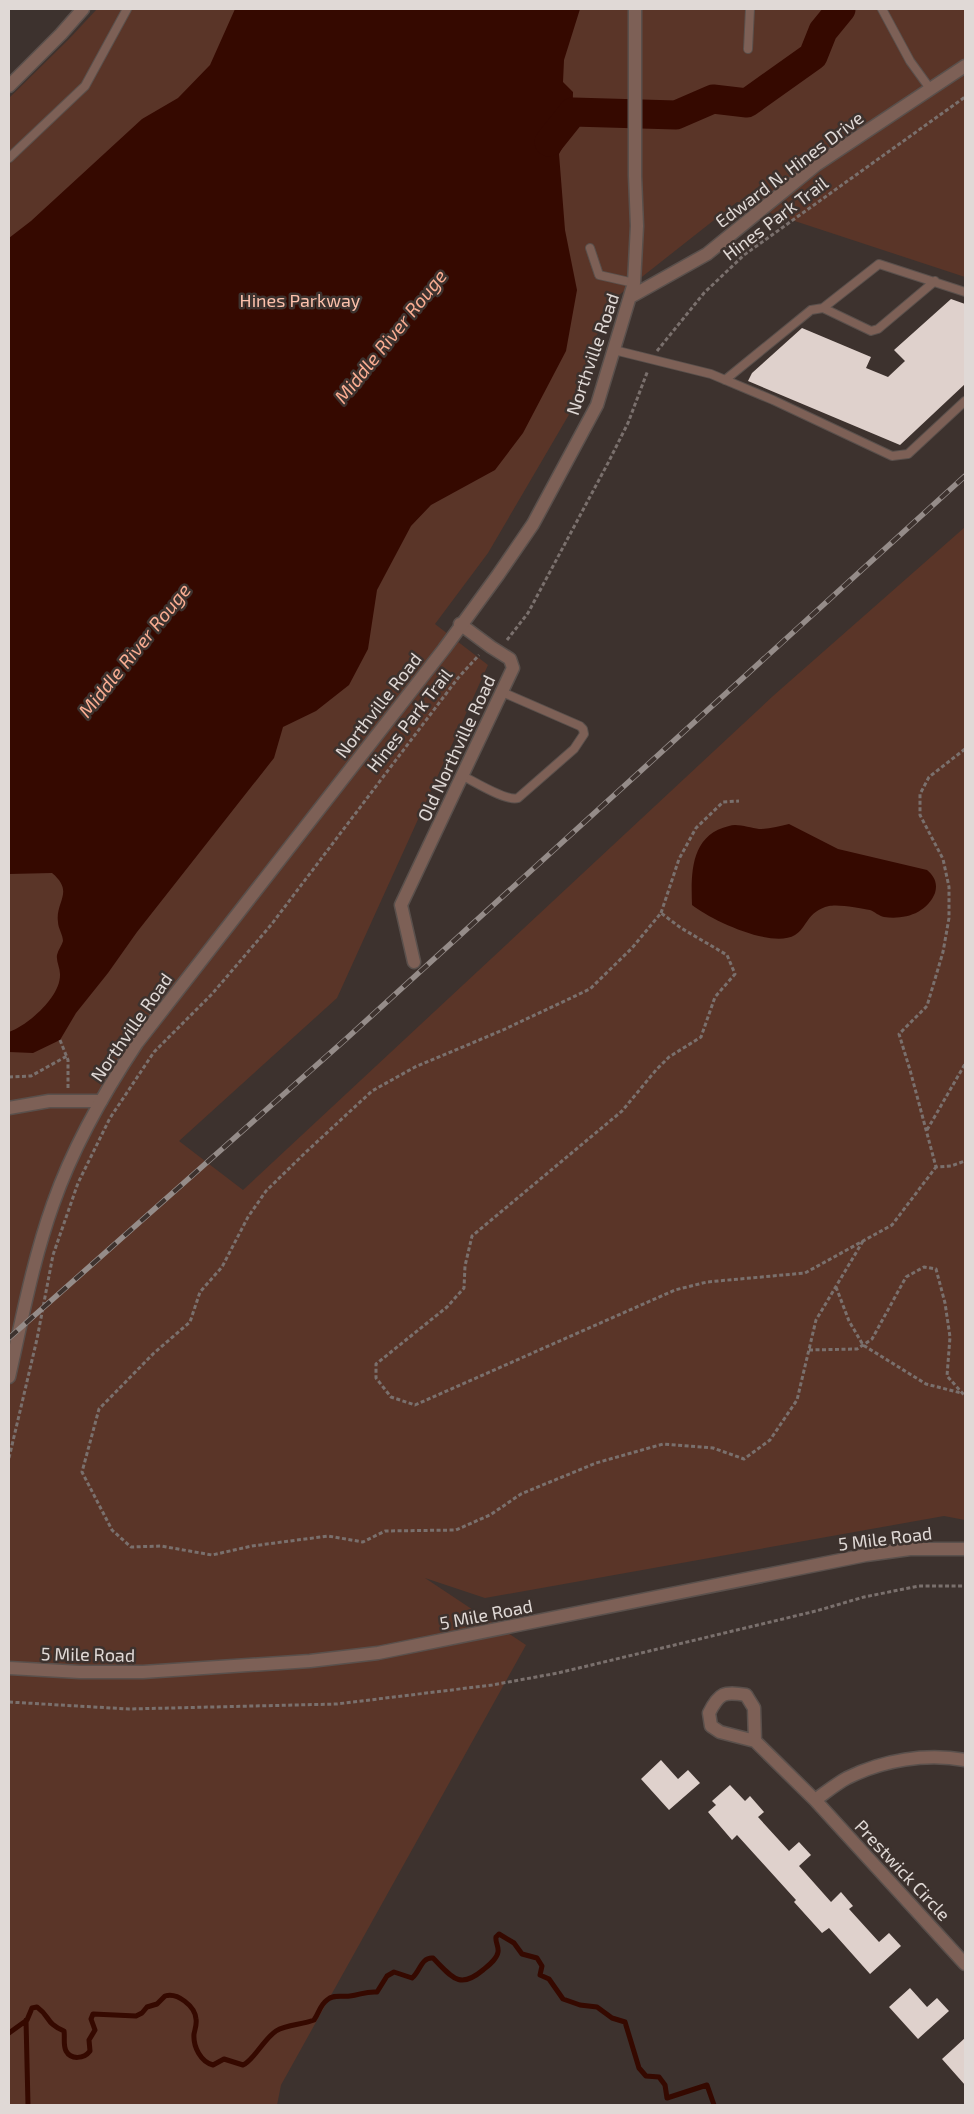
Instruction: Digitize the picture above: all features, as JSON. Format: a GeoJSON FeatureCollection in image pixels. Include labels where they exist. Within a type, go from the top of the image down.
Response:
{"type":"FeatureCollection","features":[{"type":"Feature","properties":{"kind":"street","name":"Northville Road"},"geometry":{"type":"LineString","coordinates":[[9,1377],[36,1258],[52,1205],[77,1146],[101,1101],[137,1043],[444,649],[460,624],[498,575],[533,524],[597,405],[633,289],[637,226],[635,176],[635,9]]}},
{"type":"Feature","properties":{"kind":"street"},"geometry":{"type":"LineString","coordinates":[[9,86],[61,34],[80,10]]}},
{"type":"Feature","properties":{"kind":"street","name":"Edward N. Hines Drive"},"geometry":{"type":"LineString","coordinates":[[633,289],[707,254],[816,165],[965,66]]}},
{"type":"Feature","properties":{"kind":"street","name":"Old Northville Road"},"geometry":{"type":"LineString","coordinates":[[414,962],[401,906],[513,668],[510,659],[460,624]]}},
{"type":"Feature","properties":{"kind":"street"},"geometry":{"type":"LineString","coordinates":[[9,1108],[49,1101],[101,1101]]}},
{"type":"Feature","properties":{"kind":"street","name":"5 Mile Road"},"geometry":{"type":"LineString","coordinates":[[9,1668],[80,1672],[143,1672],[310,1662],[426,1644],[866,1555],[910,1549],[965,1549]]}},
{"type":"Feature","properties":{"kind":"street"},"geometry":{"type":"LineString","coordinates":[[730,1692],[746,1695],[754,1708],[755,1741],[720,1732],[711,1726],[708,1713],[716,1698],[730,1692]]}},
{"type":"Feature","properties":{"kind":"street","name":"Prestwick Circle"},"geometry":{"type":"LineString","coordinates":[[755,1741],[815,1800],[965,1964]]}},
{"type":"Feature","properties":{"kind":"street"},"geometry":{"type":"LineString","coordinates":[[815,1800],[846,1779],[876,1766],[906,1760],[943,1756],[965,1760]]}},
{"type":"Feature","properties":{"kind":"lane"},"geometry":{"type":"LineString","coordinates":[[9,158],[85,86],[127,9]]}},
{"type":"Feature","properties":{"kind":"lane"},"geometry":{"type":"LineString","coordinates":[[748,49],[750,9]]}},
{"type":"Feature","properties":{"kind":"lane"},"geometry":{"type":"LineString","coordinates":[[882,9],[910,61],[931,90]]}},
{"type":"Feature","properties":{"kind":"lane"},"geometry":{"type":"LineString","coordinates":[[590,248],[599,275],[633,289]]}},
{"type":"Feature","properties":{"kind":"lane"},"geometry":{"type":"LineString","coordinates":[[725,380],[811,310],[823,308],[879,264],[965,292]]}},
{"type":"Feature","properties":{"kind":"lane"},"geometry":{"type":"LineString","coordinates":[[823,308],[871,331],[878,329],[935,281]]}},
{"type":"Feature","properties":{"kind":"lane"},"geometry":{"type":"LineString","coordinates":[[614,350],[652,361],[712,374],[892,456],[908,454],[965,401]]}},
{"type":"Feature","properties":{"kind":"lane"},"geometry":{"type":"LineString","coordinates":[[462,776],[515,799],[574,749],[584,734],[583,728],[580,726],[502,692]]}},
{"type":"Feature","properties":{"kind":"path","name":"Hines Park Trail"},"geometry":{"type":"LineString","coordinates":[[9,1458],[37,1339],[53,1255],[78,1184],[110,1118],[154,1052],[212,994],[271,925],[458,678],[476,657],[491,647],[507,640],[528,613],[628,423],[658,347],[704,293],[744,255],[965,97]]}},
{"type":"Feature","properties":{"kind":"path"},"geometry":{"type":"LineString","coordinates":[[936,1167],[899,1034],[927,1006],[943,952],[949,918],[950,887],[943,859],[920,816],[920,794],[929,777],[965,749]]}},
{"type":"Feature","properties":{"kind":"path"},"geometry":{"type":"LineString","coordinates":[[738,801],[723,802],[696,828],[680,858],[661,913],[632,948],[590,989],[503,1030],[414,1068],[372,1091],[266,1191],[248,1217],[222,1267],[200,1292],[190,1322],[154,1353],[99,1409],[82,1472],[112,1530],[131,1547],[161,1546],[212,1555],[252,1546],[328,1536],[362,1542],[385,1531],[456,1530],[490,1515],[521,1494],[596,1463],[663,1444],[713,1448],[744,1459],[770,1440],[797,1400],[816,1320],[863,1241]]}},
{"type":"Feature","properties":{"kind":"path"},"geometry":{"type":"LineString","coordinates":[[661,913],[727,955],[735,974],[715,997],[701,1037],[669,1057],[622,1111],[472,1236],[465,1266],[464,1288],[446,1307],[376,1364],[376,1378],[391,1397],[415,1405],[675,1290],[707,1282],[805,1274],[892,1225],[936,1167],[951,1166],[965,1161]]}},
{"type":"Feature","properties":{"kind":"path"},"geometry":{"type":"LineString","coordinates":[[60,1040],[67,1056],[69,1077],[66,1101]]}},
{"type":"Feature","properties":{"kind":"path"},"geometry":{"type":"LineString","coordinates":[[9,1077],[31,1076],[67,1056]]}},
{"type":"Feature","properties":{"kind":"path"},"geometry":{"type":"LineString","coordinates":[[927,1130],[965,1064]]}},
{"type":"Feature","properties":{"kind":"path"},"geometry":{"type":"LineString","coordinates":[[808,1350],[857,1349],[872,1339],[906,1277],[924,1267],[936,1269],[945,1303],[950,1336],[947,1376],[965,1396]]}},
{"type":"Feature","properties":{"kind":"path"},"geometry":{"type":"LineString","coordinates":[[836,1287],[849,1321],[863,1345],[926,1384],[962,1393]]}},
{"type":"Feature","properties":{"kind":"path"},"geometry":{"type":"LineString","coordinates":[[9,1702],[128,1709],[337,1704],[492,1685],[558,1673],[798,1615],[864,1597],[919,1586],[965,1586]]}},
{"type":"Feature","properties":{"kind":"green space","name":"Hines Parkway"},"geometry":{"type":"Polygon","coordinates":[[[97,9],[965,9],[965,277],[737,202],[605,306],[581,394],[488,553],[435,624],[488,665],[337,998],[179,1141],[243,1190],[773,696],[965,527],[965,1520],[944,1516],[485,1598],[425,1578],[526,1645],[281,2085],[277,2105],[9,2105],[9,98],[97,9]]]}},
{"type":"Feature","properties":{"kind":"water"},"geometry":{"type":"Polygon","coordinates":[[[235,9],[580,9],[564,60],[563,82],[573,92],[572,130],[559,154],[565,230],[577,290],[566,351],[523,433],[495,470],[431,505],[411,526],[377,590],[368,649],[349,685],[316,711],[283,727],[274,758],[137,932],[76,1013],[60,1040],[33,1053],[9,1052],[9,1032],[34,1017],[49,1001],[59,983],[60,974],[57,955],[63,941],[58,924],[58,915],[63,892],[59,880],[52,873],[9,874],[9,238],[31,221],[142,119],[178,98],[210,65],[235,9]]]}},
{"type":"Feature","properties":{"kind":"water"},"geometry":{"type":"Polygon","coordinates":[[[789,824],[838,849],[927,870],[935,880],[935,893],[927,906],[914,914],[900,917],[884,917],[870,910],[855,907],[829,906],[822,908],[812,916],[799,932],[785,938],[757,936],[742,931],[713,918],[692,905],[693,869],[700,847],[707,838],[716,831],[732,825],[759,829],[789,824]]]}},
{"type":"Feature","properties":{"kind":"building"},"geometry":{"type":"Polygon","coordinates":[[[951,299],[965,304],[965,384],[900,445],[748,381],[752,373],[802,328],[871,357],[866,368],[888,377],[905,361],[894,350],[951,299]]]}},
{"type":"Feature","properties":{"kind":"building"},"geometry":{"type":"Polygon","coordinates":[[[661,1760],[678,1779],[688,1770],[700,1783],[669,1810],[641,1779],[661,1760]]]}},
{"type":"Feature","properties":{"kind":"building"},"geometry":{"type":"Polygon","coordinates":[[[730,1785],[745,1801],[750,1796],[764,1812],[758,1817],[789,1851],[799,1842],[811,1855],[799,1866],[831,1902],[841,1892],[853,1906],[849,1909],[879,1942],[889,1933],[901,1946],[870,1974],[829,1928],[822,1933],[794,1902],[796,1900],[737,1835],[732,1840],[708,1812],[716,1805],[712,1801],[730,1785]]]}},
{"type":"Feature","properties":{"kind":"building"},"geometry":{"type":"Polygon","coordinates":[[[910,1988],[927,2007],[937,1998],[949,2011],[918,2039],[889,2007],[910,1988]]]}},
{"type":"Feature","properties":{"kind":"building"},"geometry":{"type":"Polygon","coordinates":[[[965,2038],[965,2085],[942,2059],[965,2038]]]}},
{"type":"Feature","properties":{"kind":"waterway","name":"Middle River Rouge"},"geometry":{"type":"LineString","coordinates":[[549,142],[573,112],[676,115],[713,99],[747,103],[813,56],[823,31],[841,9]]}},
{"type":"Feature","properties":{"kind":"waterway"},"geometry":{"type":"LineString","coordinates":[[9,2033],[27,2020],[32,2008],[37,2007],[51,2023],[64,2031],[65,2046],[68,2054],[74,2057],[81,2057],[90,2051],[89,2040],[95,2030],[91,2019],[93,2014],[136,2016],[147,2007],[157,2004],[165,1996],[170,1995],[185,2001],[195,2014],[195,2044],[205,2061],[213,2065],[224,2059],[243,2065],[251,2059],[276,2031],[314,2020],[323,2004],[329,1998],[377,1992],[387,1976],[394,1972],[412,1978],[423,1962],[429,1958],[433,1958],[445,1971],[456,1979],[462,1980],[475,1976],[496,1957],[498,1950],[496,1937],[499,1934],[514,1943],[522,1954],[537,1958],[542,1966],[540,1975],[549,1979],[563,1999],[580,2005],[597,2007],[612,2018],[625,2022],[639,2068],[646,2076],[659,2077],[665,2085],[667,2098],[707,2085],[714,2105]]}},
{"type":"Feature","properties":{"kind":"waterway"},"geometry":{"type":"LineString","coordinates":[[26,2020],[28,2105]]}},
{"type":"Feature","properties":{"kind":"railway"},"geometry":{"type":"LineString","coordinates":[[9,1338],[346,1039],[965,476]]}}]}
